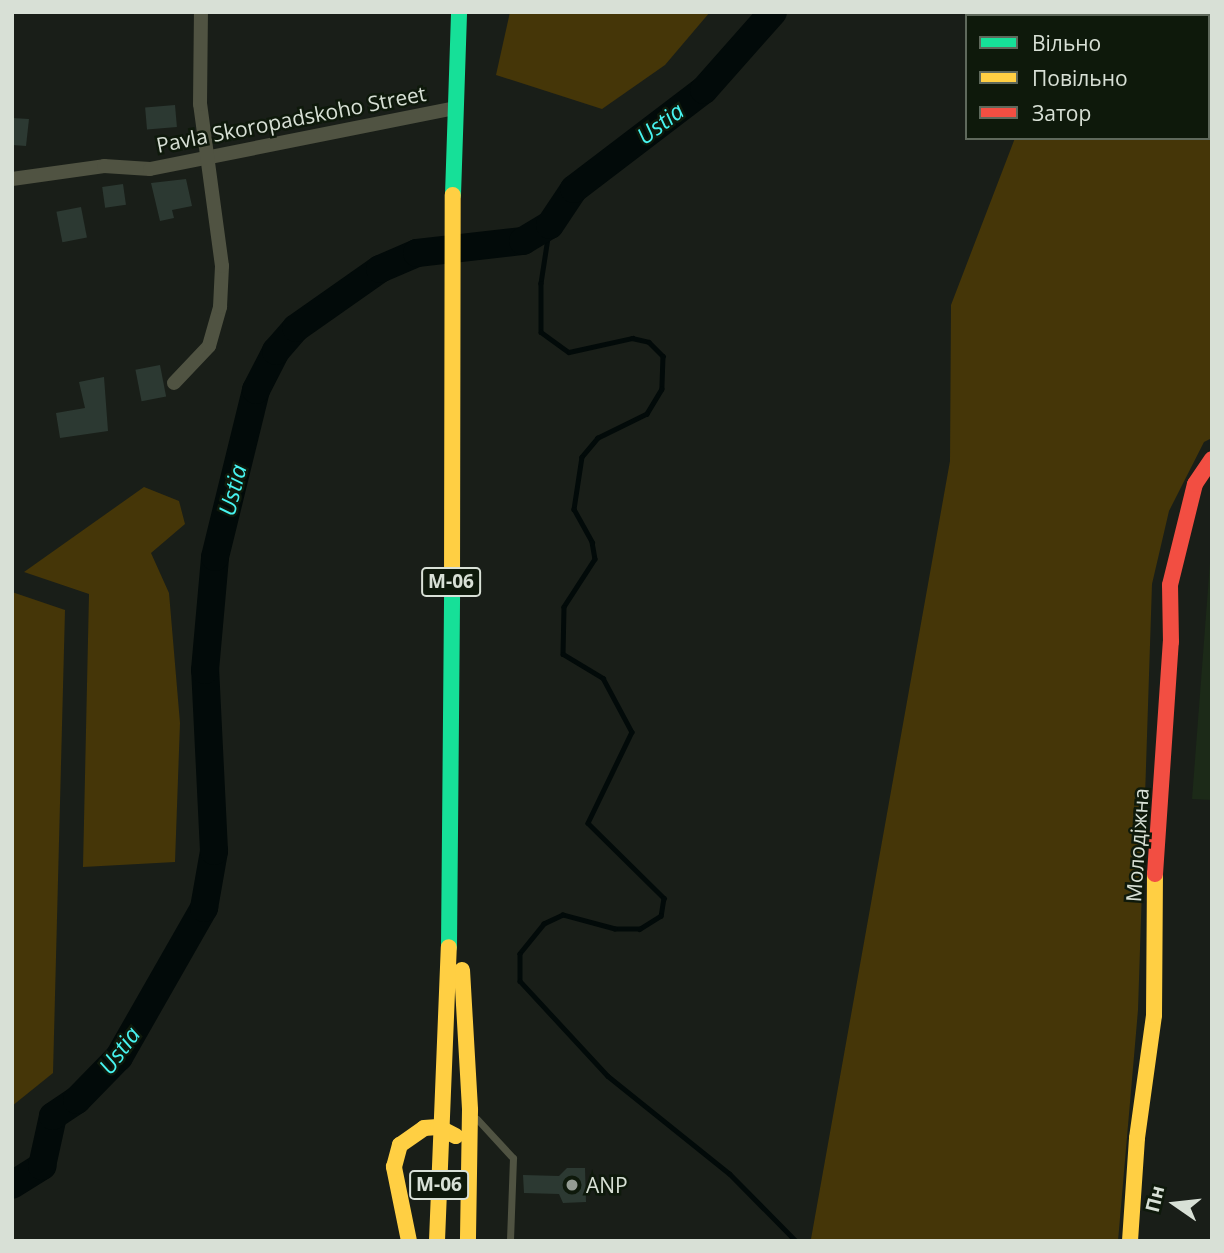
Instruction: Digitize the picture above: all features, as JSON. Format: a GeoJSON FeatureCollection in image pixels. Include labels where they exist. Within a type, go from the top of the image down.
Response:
{"type":"FeatureCollection","features":[{"type":"Feature","properties":{"kind":"main road","name":"М-06"},"geometry":{"type":"LineString","coordinates":[[437,1241],[452,865],[453,203],[458,12]]}},
{"type":"Feature","properties":{"kind":"main road","name":"Молодіжна"},"geometry":{"type":"LineString","coordinates":[[1130,1241],[1137,1138],[1149,1072],[1154,1015],[1153,907],[1171,642],[1170,585],[1195,484],[1212,459]]}},
{"type":"Feature","properties":{"kind":"main road","name":"М-06"},"geometry":{"type":"LineString","coordinates":[[452,865],[470,1110],[468,1241]]}},
{"type":"Feature","properties":{"kind":"main road"},"geometry":{"type":"LineString","coordinates":[[409,1241],[395,1160],[400,1145],[419,1129],[442,1129],[470,1143]]}},
{"type":"Feature","properties":{"kind":"street"},"geometry":{"type":"LineString","coordinates":[[174,383],[209,346],[220,307],[222,266],[200,104],[201,12]]}},
{"type":"Feature","properties":{"kind":"street","name":"Pavla Skoropadskoho Street"},"geometry":{"type":"LineString","coordinates":[[12,179],[104,166],[150,169],[454,108]]}},
{"type":"Feature","properties":{"kind":"lane"},"geometry":{"type":"LineString","coordinates":[[470,1110],[513,1158],[510,1241]]}},
{"type":"Feature","properties":{"kind":"shaded area"},"geometry":{"type":"Polygon","coordinates":[[[510,12],[710,12],[665,65],[602,109],[496,75],[510,12]]]}},
{"type":"Feature","properties":{"kind":"shaded area"},"geometry":{"type":"Polygon","coordinates":[[[1212,12],[1212,438],[1204,442],[1169,511],[1152,584],[1138,1010],[1118,1241],[811,1239],[950,461],[951,305],[1014,140],[1210,140],[1210,14],[1063,14],[1212,12]]]}},
{"type":"Feature","properties":{"kind":"shaded area"},"geometry":{"type":"Polygon","coordinates":[[[144,487],[179,501],[185,524],[151,553],[169,593],[180,723],[175,862],[83,867],[89,594],[24,572],[144,487]]]}},
{"type":"Feature","properties":{"kind":"shaded area"},"geometry":{"type":"Polygon","coordinates":[[[1212,536],[1212,800],[1192,799],[1212,536]]]}},
{"type":"Feature","properties":{"kind":"shaded area"},"geometry":{"type":"Polygon","coordinates":[[[12,592],[65,610],[53,1073],[12,1106],[12,592]]]}},
{"type":"Feature","properties":{"kind":"building"},"geometry":{"type":"Polygon","coordinates":[[[175,105],[177,127],[147,130],[145,108],[175,105]]]}},
{"type":"Feature","properties":{"kind":"building"},"geometry":{"type":"Polygon","coordinates":[[[12,118],[29,119],[26,146],[12,145],[12,118]]]}},
{"type":"Feature","properties":{"kind":"building"},"geometry":{"type":"Polygon","coordinates":[[[186,179],[192,206],[172,210],[174,218],[160,221],[151,183],[186,179]]]}},
{"type":"Feature","properties":{"kind":"building"},"geometry":{"type":"Polygon","coordinates":[[[123,184],[126,205],[105,208],[102,187],[123,184]]]}},
{"type":"Feature","properties":{"kind":"building"},"geometry":{"type":"Polygon","coordinates":[[[81,207],[87,237],[62,242],[56,212],[81,207]]]}},
{"type":"Feature","properties":{"kind":"building"},"geometry":{"type":"Polygon","coordinates":[[[160,365],[166,396],[142,401],[135,370],[160,365]]]}},
{"type":"Feature","properties":{"kind":"building"},"geometry":{"type":"Polygon","coordinates":[[[104,377],[108,431],[60,438],[56,413],[85,408],[79,382],[104,377]]]}},
{"type":"Feature","properties":{"kind":"building"},"geometry":{"type":"Polygon","coordinates":[[[567,1168],[585,1168],[586,1202],[563,1203],[559,1194],[524,1193],[523,1175],[559,1176],[567,1168]]]}},
{"type":"Feature","properties":{"kind":"waterway","name":"Ustia"},"geometry":{"type":"LineString","coordinates":[[12,1185],[42,1166],[53,1116],[77,1100],[119,1057],[204,908],[214,851],[205,670],[215,557],[256,390],[276,351],[296,328],[380,269],[417,253],[523,241],[550,225],[574,189],[704,90],[773,12]]}},
{"type":"Feature","properties":{"kind":"waterway"},"geometry":{"type":"LineString","coordinates":[[550,225],[541,283],[541,332],[569,352],[632,338],[649,342],[663,356],[662,389],[647,414],[598,438],[582,457],[574,509],[592,542],[595,559],[564,607],[563,654],[603,678],[632,732],[588,823],[664,898],[661,916],[640,929],[615,929],[563,915],[544,924],[520,954],[520,981],[608,1076],[730,1174],[796,1241]]}},
{"type":"Feature","properties":{"kind":"traffic: fast"},"geometry":{"type":"LineString","coordinates":[[453,195],[459,12]]}},
{"type":"Feature","properties":{"kind":"traffic: fast"},"geometry":{"type":"LineString","coordinates":[[449,947],[452,589]]}},
{"type":"Feature","properties":{"kind":"traffic: slow"},"geometry":{"type":"LineString","coordinates":[[452,589],[453,195]]}},
{"type":"Feature","properties":{"kind":"traffic: slow"},"geometry":{"type":"LineString","coordinates":[[1130,1241],[1137,1138],[1154,1015],[1155,874]]}},
{"type":"Feature","properties":{"kind":"traffic: slow"},"geometry":{"type":"LineString","coordinates":[[437,1241],[449,947]]}},
{"type":"Feature","properties":{"kind":"traffic: slow"},"geometry":{"type":"LineString","coordinates":[[462,970],[470,1110],[468,1241]]}},
{"type":"Feature","properties":{"kind":"traffic: slow"},"geometry":{"type":"LineString","coordinates":[[409,1241],[394,1167],[400,1145],[424,1128],[438,1127],[456,1136]]}},
{"type":"Feature","properties":{"kind":"traffic: jam"},"geometry":{"type":"LineString","coordinates":[[1155,874],[1171,642],[1170,585],[1195,484],[1212,459]]}},
{"type":"Feature","properties":{"kind":"place","name":"ANP"},"geometry":{"type":"Point","coordinates":[572,1185]}}]}
